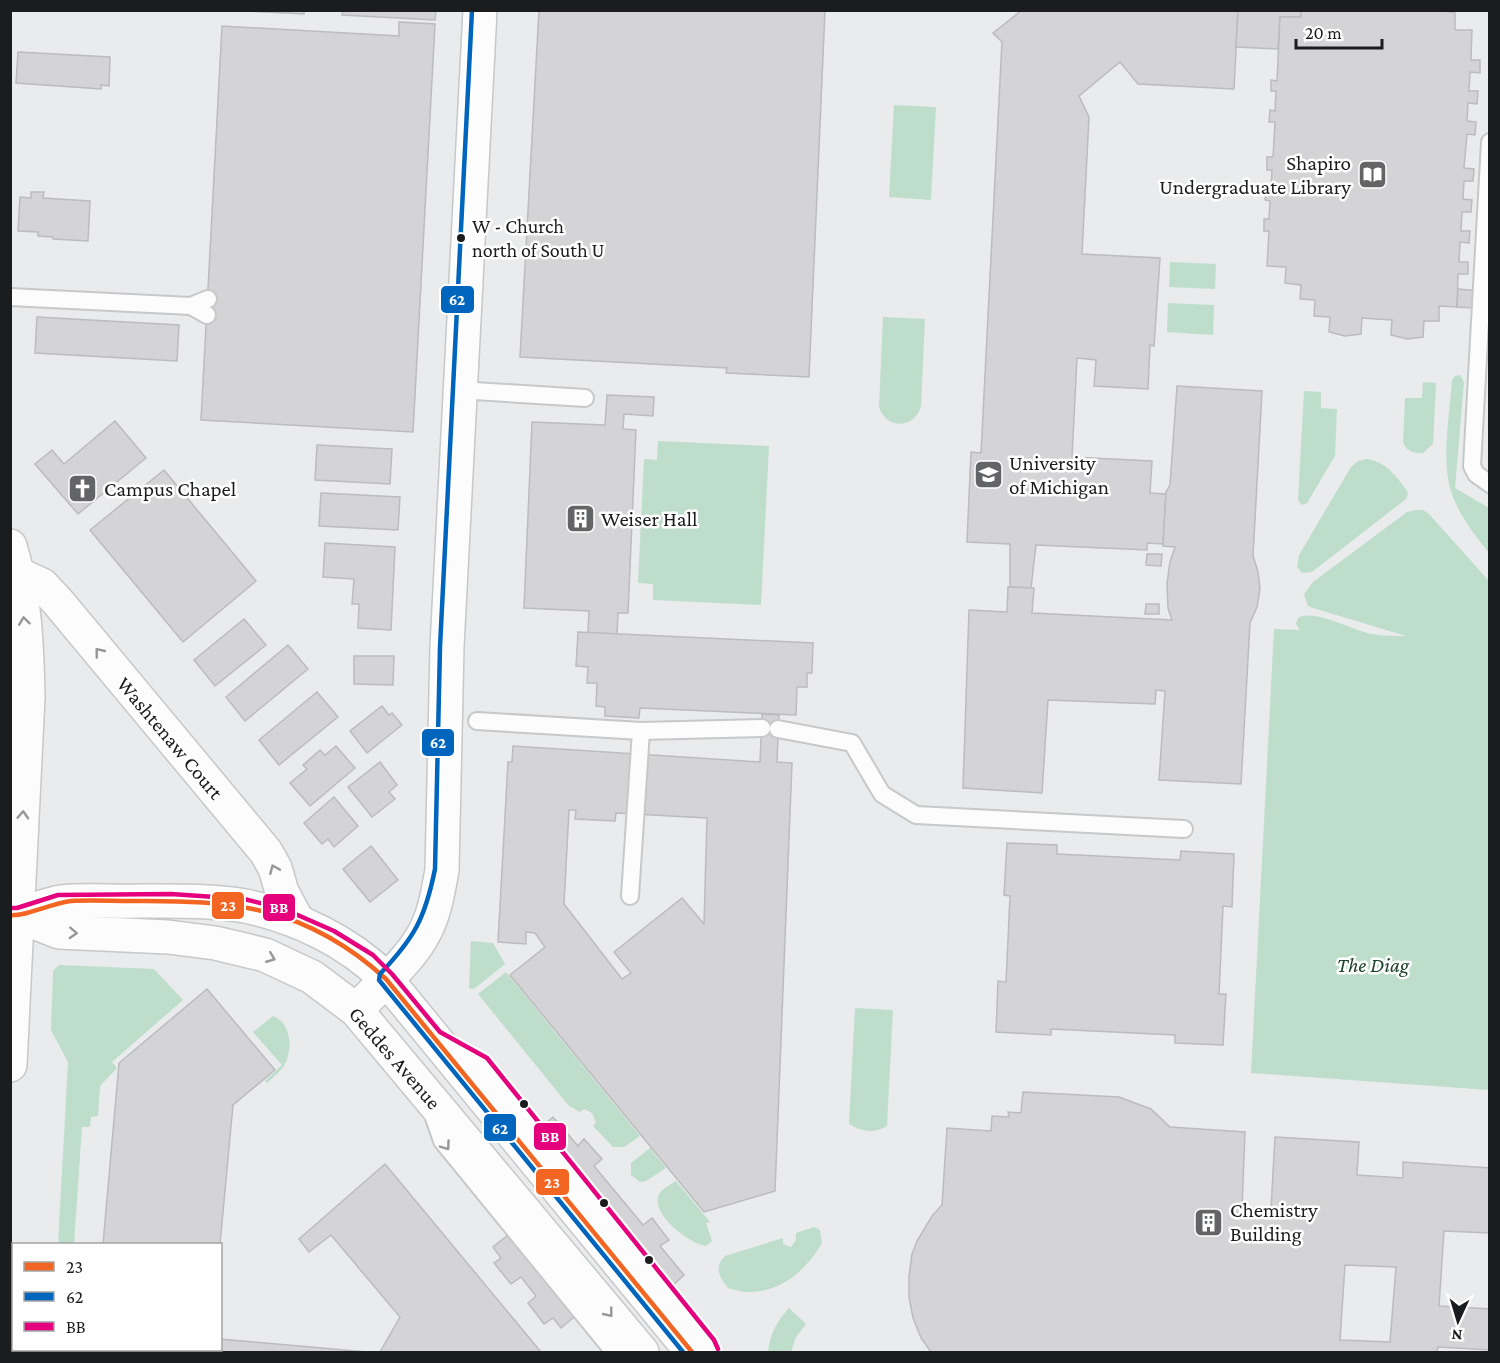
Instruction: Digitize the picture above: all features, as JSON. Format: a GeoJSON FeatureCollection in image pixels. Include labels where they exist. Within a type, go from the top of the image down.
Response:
{"type":"FeatureCollection","features":[{"type":"Feature","properties":{"kind":"street"},"geometry":{"type":"LineString","coordinates":[[356,1010],[413,951],[423,936],[436,902],[442,870],[444,742],[459,390],[480,10]]}},
{"type":"Feature","properties":{"kind":"street"},"geometry":{"type":"LineString","coordinates":[[10,1065],[13,913],[28,697],[27,640],[14,560]]}},
{"type":"Feature","properties":{"kind":"street","name":"Washtenaw Court"},"geometry":{"type":"LineString","coordinates":[[14,560],[58,602],[266,852],[275,868],[282,892],[298,922]]}},
{"type":"Feature","properties":{"kind":"street","name":"Geddes Avenue"},"geometry":{"type":"LineString","coordinates":[[13,913],[59,902],[171,901],[243,906],[298,922],[354,952],[386,979],[692,1353]]}},
{"type":"Feature","properties":{"kind":"street","name":"Geddes Avenue"},"geometry":{"type":"LineString","coordinates":[[13,913],[58,932],[168,937],[215,943],[265,955],[312,977],[356,1010],[642,1353]]}},
{"type":"Feature","properties":{"kind":"lane"},"geometry":{"type":"LineString","coordinates":[[1490,142],[1472,466],[1476,474],[1490,484]]}},
{"type":"Feature","properties":{"kind":"lane"},"geometry":{"type":"LineString","coordinates":[[10,297],[207,307]]}},
{"type":"Feature","properties":{"kind":"lane"},"geometry":{"type":"LineString","coordinates":[[459,390],[585,398]]}},
{"type":"Feature","properties":{"kind":"lane"},"geometry":{"type":"LineString","coordinates":[[477,721],[641,730],[770,728],[852,743],[882,794],[916,815],[1184,829]]}},
{"type":"Feature","properties":{"kind":"lane"},"geometry":{"type":"LineString","coordinates":[[630,896],[641,730]]}},
{"type":"Feature","properties":{"kind":"lane"},"geometry":{"type":"LineString","coordinates":[[435,1038],[481,1063],[708,1345],[711,1353]]}},
{"type":"Feature","properties":{"kind":"lane"},"geometry":{"type":"LineString","coordinates":[[425,1092],[442,1141],[614,1353]]}},
{"type":"Feature","properties":{"kind":"green space"},"geometry":{"type":"Polygon","coordinates":[[[894,105],[936,107],[931,200],[889,197],[894,105]]]}},
{"type":"Feature","properties":{"kind":"green space"},"geometry":{"type":"Polygon","coordinates":[[[1170,262],[1216,264],[1215,289],[1169,287],[1170,262]]]}},
{"type":"Feature","properties":{"kind":"green space"},"geometry":{"type":"Polygon","coordinates":[[[1168,303],[1214,305],[1213,335],[1167,332],[1168,303]]]}},
{"type":"Feature","properties":{"kind":"green space"},"geometry":{"type":"Polygon","coordinates":[[[883,317],[925,319],[921,406],[913,419],[900,424],[888,420],[879,407],[883,317]]]}},
{"type":"Feature","properties":{"kind":"green space"},"geometry":{"type":"Polygon","coordinates":[[[1460,375],[1464,382],[1455,488],[1489,508],[1489,553],[1462,516],[1448,478],[1446,451],[1452,380],[1455,376],[1460,375]]]}},
{"type":"Feature","properties":{"kind":"green space"},"geometry":{"type":"Polygon","coordinates":[[[1423,382],[1436,383],[1433,444],[1423,453],[1419,453],[1408,450],[1403,442],[1405,398],[1422,398],[1423,382]]]}},
{"type":"Feature","properties":{"kind":"green space"},"geometry":{"type":"Polygon","coordinates":[[[1304,391],[1321,392],[1321,408],[1337,409],[1335,456],[1307,503],[1302,505],[1298,500],[1304,391]]]}},
{"type":"Feature","properties":{"kind":"green space"},"geometry":{"type":"Polygon","coordinates":[[[658,441],[769,446],[761,605],[653,600],[653,584],[638,583],[644,459],[657,460],[658,441]]]}},
{"type":"Feature","properties":{"kind":"green space"},"geometry":{"type":"Polygon","coordinates":[[[1367,459],[1380,463],[1394,474],[1408,493],[1406,499],[1312,572],[1302,573],[1297,567],[1299,555],[1351,467],[1358,461],[1367,459]]]}},
{"type":"Feature","properties":{"kind":"green space","name":"The Diag"},"geometry":{"type":"Polygon","coordinates":[[[1423,510],[1429,514],[1489,581],[1489,1090],[1251,1073],[1274,629],[1300,630],[1296,624],[1298,618],[1314,616],[1372,634],[1406,636],[1308,606],[1304,594],[1313,582],[1407,512],[1423,510]]]}},
{"type":"Feature","properties":{"kind":"green space"},"geometry":{"type":"Polygon","coordinates":[[[471,941],[493,943],[505,964],[474,989],[469,988],[471,941]]]}},
{"type":"Feature","properties":{"kind":"green space"},"geometry":{"type":"Polygon","coordinates":[[[59,965],[154,969],[183,1000],[112,1062],[117,1068],[100,1086],[98,1116],[91,1117],[90,1127],[82,1127],[74,1243],[58,1243],[68,1062],[51,1030],[53,971],[59,965]]]}},
{"type":"Feature","properties":{"kind":"green space"},"geometry":{"type":"Polygon","coordinates":[[[506,972],[640,1136],[624,1147],[613,1147],[593,1126],[596,1123],[592,1113],[584,1109],[580,1112],[569,1106],[478,994],[506,972]]]}},
{"type":"Feature","properties":{"kind":"green space"},"geometry":{"type":"Polygon","coordinates":[[[855,1008],[893,1010],[887,1126],[873,1131],[859,1129],[849,1124],[855,1008]]]}},
{"type":"Feature","properties":{"kind":"green space"},"geometry":{"type":"Polygon","coordinates":[[[273,1016],[284,1025],[287,1031],[289,1052],[284,1066],[267,1083],[265,1081],[282,1065],[253,1032],[273,1016]]]}},
{"type":"Feature","properties":{"kind":"green space"},"geometry":{"type":"Polygon","coordinates":[[[650,1148],[666,1168],[646,1181],[640,1182],[631,1175],[631,1163],[650,1148]]]}},
{"type":"Feature","properties":{"kind":"green space"},"geometry":{"type":"Polygon","coordinates":[[[676,1181],[710,1222],[706,1223],[712,1241],[706,1246],[691,1240],[674,1228],[661,1212],[658,1204],[659,1194],[676,1181]]]}},
{"type":"Feature","properties":{"kind":"green space"},"geometry":{"type":"Polygon","coordinates":[[[814,1227],[820,1230],[822,1243],[801,1270],[784,1283],[763,1291],[746,1292],[728,1288],[722,1280],[719,1268],[725,1256],[783,1238],[783,1244],[791,1247],[796,1240],[796,1233],[814,1227]]]}},
{"type":"Feature","properties":{"kind":"green space"},"geometry":{"type":"Polygon","coordinates":[[[789,1308],[806,1324],[796,1337],[791,1352],[768,1352],[775,1328],[789,1308]]]}},
{"type":"Feature","properties":{"kind":"building"},"geometry":{"type":"Polygon","coordinates":[[[225,10],[304,10],[304,14],[225,10]]]}},
{"type":"Feature","properties":{"kind":"building"},"geometry":{"type":"Polygon","coordinates":[[[343,10],[436,10],[435,20],[342,15],[343,10]]]}},
{"type":"Feature","properties":{"kind":"building"},"geometry":{"type":"Polygon","coordinates":[[[539,10],[825,10],[809,377],[726,373],[727,368],[520,357],[539,10]]]}},
{"type":"Feature","properties":{"kind":"building"},"geometry":{"type":"Polygon","coordinates":[[[1022,10],[1238,10],[1234,89],[1138,84],[1120,62],[1079,96],[1089,117],[1082,254],[1160,258],[1154,346],[1150,345],[1148,389],[1094,386],[1096,360],[1077,358],[1072,457],[1152,461],[1150,493],[1166,494],[1163,544],[1147,543],[1147,550],[1036,545],[1031,588],[1010,587],[1010,544],[967,542],[971,452],[981,453],[1002,42],[993,33],[1022,10]]]}},
{"type":"Feature","properties":{"kind":"building"},"geometry":{"type":"Polygon","coordinates":[[[1238,10],[1301,10],[1301,17],[1280,17],[1278,49],[1236,47],[1238,10]]]}},
{"type":"Feature","properties":{"kind":"building","name":"Shapiro Undergraduate Library"},"geometry":{"type":"Polygon","coordinates":[[[1301,10],[1441,10],[1455,13],[1455,30],[1472,30],[1471,60],[1480,60],[1480,73],[1470,72],[1469,91],[1478,91],[1477,104],[1468,103],[1467,121],[1476,122],[1475,135],[1467,134],[1464,168],[1474,169],[1473,181],[1464,181],[1463,199],[1472,200],[1471,212],[1462,212],[1461,231],[1470,231],[1469,243],[1460,242],[1459,262],[1468,262],[1468,274],[1458,274],[1457,307],[1439,306],[1439,321],[1424,321],[1423,337],[1407,339],[1391,335],[1392,320],[1362,318],[1361,334],[1345,336],[1329,332],[1330,317],[1314,316],[1315,300],[1300,299],[1301,285],[1285,283],[1286,267],[1267,266],[1269,231],[1264,231],[1264,219],[1269,219],[1270,201],[1265,200],[1266,188],[1271,188],[1272,170],[1267,170],[1267,157],[1273,157],[1275,122],[1269,122],[1270,110],[1275,111],[1276,91],[1271,91],[1271,80],[1277,81],[1280,17],[1301,17],[1301,10]]]}},
{"type":"Feature","properties":{"kind":"building"},"geometry":{"type":"Polygon","coordinates":[[[399,22],[435,24],[413,432],[201,420],[222,26],[399,36],[399,22]]]}},
{"type":"Feature","properties":{"kind":"building"},"geometry":{"type":"Polygon","coordinates":[[[18,52],[110,57],[109,86],[101,85],[101,89],[16,83],[18,52]]]}},
{"type":"Feature","properties":{"kind":"building"},"geometry":{"type":"Polygon","coordinates":[[[31,192],[44,192],[43,198],[90,201],[88,241],[53,239],[53,237],[38,236],[38,232],[18,231],[20,197],[31,198],[31,192]]]}},
{"type":"Feature","properties":{"kind":"building"},"geometry":{"type":"Polygon","coordinates":[[[1458,289],[1490,292],[1490,309],[1457,307],[1458,289]]]}},
{"type":"Feature","properties":{"kind":"building"},"geometry":{"type":"Polygon","coordinates":[[[37,317],[179,325],[177,361],[35,353],[37,317]]]}},
{"type":"Feature","properties":{"kind":"building"},"geometry":{"type":"Polygon","coordinates":[[[1177,386],[1262,391],[1253,556],[1260,589],[1257,607],[1250,623],[1241,784],[1159,780],[1165,691],[1156,690],[1155,704],[1048,700],[1042,793],[963,788],[969,610],[1007,612],[1008,587],[1034,588],[1032,613],[1172,620],[1168,608],[1167,584],[1175,547],[1163,546],[1177,386]]]}},
{"type":"Feature","properties":{"kind":"building","name":"Weiser Hall"},"geometry":{"type":"Polygon","coordinates":[[[607,395],[654,397],[653,416],[624,414],[623,429],[636,430],[628,613],[618,613],[617,634],[588,633],[589,611],[524,608],[532,422],[605,425],[607,395]]]}},
{"type":"Feature","properties":{"kind":"building","name":"Campus Chapel"},"geometry":{"type":"Polygon","coordinates":[[[115,421],[146,458],[78,514],[35,464],[52,450],[64,464],[115,421]]]}},
{"type":"Feature","properties":{"kind":"building"},"geometry":{"type":"Polygon","coordinates":[[[317,445],[392,449],[390,484],[315,480],[317,445]]]}},
{"type":"Feature","properties":{"kind":"building"},"geometry":{"type":"Polygon","coordinates":[[[164,470],[256,581],[183,642],[90,530],[164,470]]]}},
{"type":"Feature","properties":{"kind":"building"},"geometry":{"type":"Polygon","coordinates":[[[321,493],[400,497],[398,530],[319,526],[321,493]]]}},
{"type":"Feature","properties":{"kind":"building"},"geometry":{"type":"Polygon","coordinates":[[[325,543],[395,547],[391,630],[358,628],[359,604],[352,604],[354,579],[323,577],[325,543]]]}},
{"type":"Feature","properties":{"kind":"building"},"geometry":{"type":"Polygon","coordinates":[[[1147,554],[1162,554],[1161,566],[1146,565],[1147,554]]]}},
{"type":"Feature","properties":{"kind":"building"},"geometry":{"type":"Polygon","coordinates":[[[1146,604],[1159,604],[1159,614],[1145,614],[1146,604]]]}},
{"type":"Feature","properties":{"kind":"building"},"geometry":{"type":"Polygon","coordinates":[[[244,619],[266,645],[215,686],[194,660],[244,619]]]}},
{"type":"Feature","properties":{"kind":"building"},"geometry":{"type":"Polygon","coordinates":[[[578,632],[813,643],[812,673],[807,673],[807,687],[797,687],[796,715],[640,708],[639,718],[605,716],[605,707],[596,706],[597,683],[587,683],[588,667],[576,666],[578,632]]]}},
{"type":"Feature","properties":{"kind":"building"},"geometry":{"type":"Polygon","coordinates":[[[288,645],[308,669],[245,721],[226,697],[288,645]]]}},
{"type":"Feature","properties":{"kind":"building"},"geometry":{"type":"Polygon","coordinates":[[[354,656],[394,656],[393,685],[354,684],[354,656]]]}},
{"type":"Feature","properties":{"kind":"building"},"geometry":{"type":"Polygon","coordinates":[[[317,692],[338,717],[279,765],[259,740],[317,692]]]}},
{"type":"Feature","properties":{"kind":"building"},"geometry":{"type":"Polygon","coordinates":[[[382,706],[389,715],[392,713],[402,725],[367,753],[350,731],[382,706]]]}},
{"type":"Feature","properties":{"kind":"building"},"geometry":{"type":"Polygon","coordinates":[[[762,714],[779,715],[777,762],[792,763],[775,1191],[704,1212],[510,975],[545,947],[535,933],[526,932],[526,944],[498,942],[508,762],[512,762],[513,746],[760,762],[762,714]],[[569,810],[564,904],[622,979],[631,973],[614,952],[682,898],[704,924],[707,818],[616,813],[615,821],[575,819],[576,810],[569,810]]]}},
{"type":"Feature","properties":{"kind":"building"},"geometry":{"type":"Polygon","coordinates":[[[336,746],[355,768],[310,806],[290,783],[307,769],[303,765],[320,750],[325,755],[336,746]]]}},
{"type":"Feature","properties":{"kind":"building"},"geometry":{"type":"Polygon","coordinates":[[[380,762],[397,785],[389,792],[395,799],[372,817],[348,787],[380,762]]]}},
{"type":"Feature","properties":{"kind":"building"},"geometry":{"type":"Polygon","coordinates":[[[334,797],[358,826],[334,847],[328,839],[322,844],[304,823],[334,797]]]}},
{"type":"Feature","properties":{"kind":"building"},"geometry":{"type":"Polygon","coordinates":[[[1007,843],[1057,845],[1057,854],[1180,860],[1181,851],[1234,854],[1232,907],[1223,906],[1219,994],[1226,994],[1223,1045],[1175,1043],[1175,1035],[1051,1029],[1051,1035],[996,1032],[998,981],[1006,982],[1010,896],[1004,895],[1007,843]]]}},
{"type":"Feature","properties":{"kind":"building"},"geometry":{"type":"Polygon","coordinates":[[[371,846],[398,880],[370,902],[343,869],[371,846]]]}},
{"type":"Feature","properties":{"kind":"building"},"geometry":{"type":"Polygon","coordinates":[[[207,989],[275,1070],[233,1105],[220,1243],[103,1243],[119,1063],[207,989]]]}},
{"type":"Feature","properties":{"kind":"building","name":"Chemistry Building"},"geometry":{"type":"Polygon","coordinates":[[[1023,1092],[1119,1097],[1151,1109],[1170,1127],[1245,1132],[1242,1208],[1271,1209],[1275,1137],[1359,1142],[1357,1175],[1403,1178],[1403,1162],[1490,1168],[1490,1233],[1444,1231],[1439,1306],[1490,1309],[1490,1350],[1438,1347],[1437,1352],[931,1352],[921,1338],[913,1318],[909,1297],[909,1276],[912,1254],[917,1241],[932,1216],[942,1205],[947,1128],[991,1131],[992,1116],[1009,1117],[1008,1112],[1021,1113],[1023,1092]],[[1345,1265],[1340,1340],[1390,1342],[1396,1267],[1345,1265]]]}},
{"type":"Feature","properties":{"kind":"building"},"geometry":{"type":"Polygon","coordinates":[[[553,1117],[578,1146],[584,1139],[602,1159],[594,1166],[643,1225],[652,1218],[669,1240],[660,1246],[684,1275],[667,1291],[536,1131],[553,1117]]]}},
{"type":"Feature","properties":{"kind":"building"},"geometry":{"type":"Polygon","coordinates":[[[385,1164],[541,1352],[380,1352],[400,1317],[331,1235],[309,1252],[299,1239],[385,1164]]]}},
{"type":"Feature","properties":{"kind":"building"},"geometry":{"type":"Polygon","coordinates":[[[513,1231],[579,1313],[561,1328],[553,1318],[544,1324],[528,1303],[536,1296],[521,1277],[511,1284],[494,1263],[501,1258],[493,1247],[513,1231]]]}},
{"type":"Feature","properties":{"kind":"building"},"geometry":{"type":"Polygon","coordinates":[[[222,1339],[367,1352],[139,1352],[222,1351],[222,1339]]]}},
{"type":"Feature","properties":{"kind":"transit line","name":"62"},"geometry":{"type":"LineString","coordinates":[[472,10],[440,647],[435,869],[427,901],[416,927],[402,949],[380,974],[379,980],[683,1352]]}},
{"type":"Feature","properties":{"kind":"transit line","name":"BB"},"geometry":{"type":"LineString","coordinates":[[11,908],[58,895],[171,894],[244,899],[284,909],[334,931],[373,955],[392,974],[440,1032],[487,1058],[714,1340],[718,1349]]}},
{"type":"Feature","properties":{"kind":"transit line","name":"23"},"geometry":{"type":"LineString","coordinates":[[10,915],[23,914],[71,901],[203,902],[267,912],[297,922],[327,936],[386,979],[692,1352]]}},
{"type":"Feature","properties":{"kind":"place","name":"Shapiro Undergraduate Library"},"geometry":{"type":"Point","coordinates":[1372,175]}},
{"type":"Feature","properties":{"kind":"place","name":"W - Church north of South U"},"geometry":{"type":"Point","coordinates":[461,238]}},
{"type":"Feature","properties":{"kind":"place","name":"University of Michigan"},"geometry":{"type":"Point","coordinates":[988,475]}},
{"type":"Feature","properties":{"kind":"place","name":"Campus Chapel"},"geometry":{"type":"Point","coordinates":[83,489]}},
{"type":"Feature","properties":{"kind":"place","name":"Weiser Hall"},"geometry":{"type":"Point","coordinates":[580,519]}},
{"type":"Feature","properties":{"kind":"place","name":"Chemistry Building"},"geometry":{"type":"Point","coordinates":[1209,1222]}}]}
